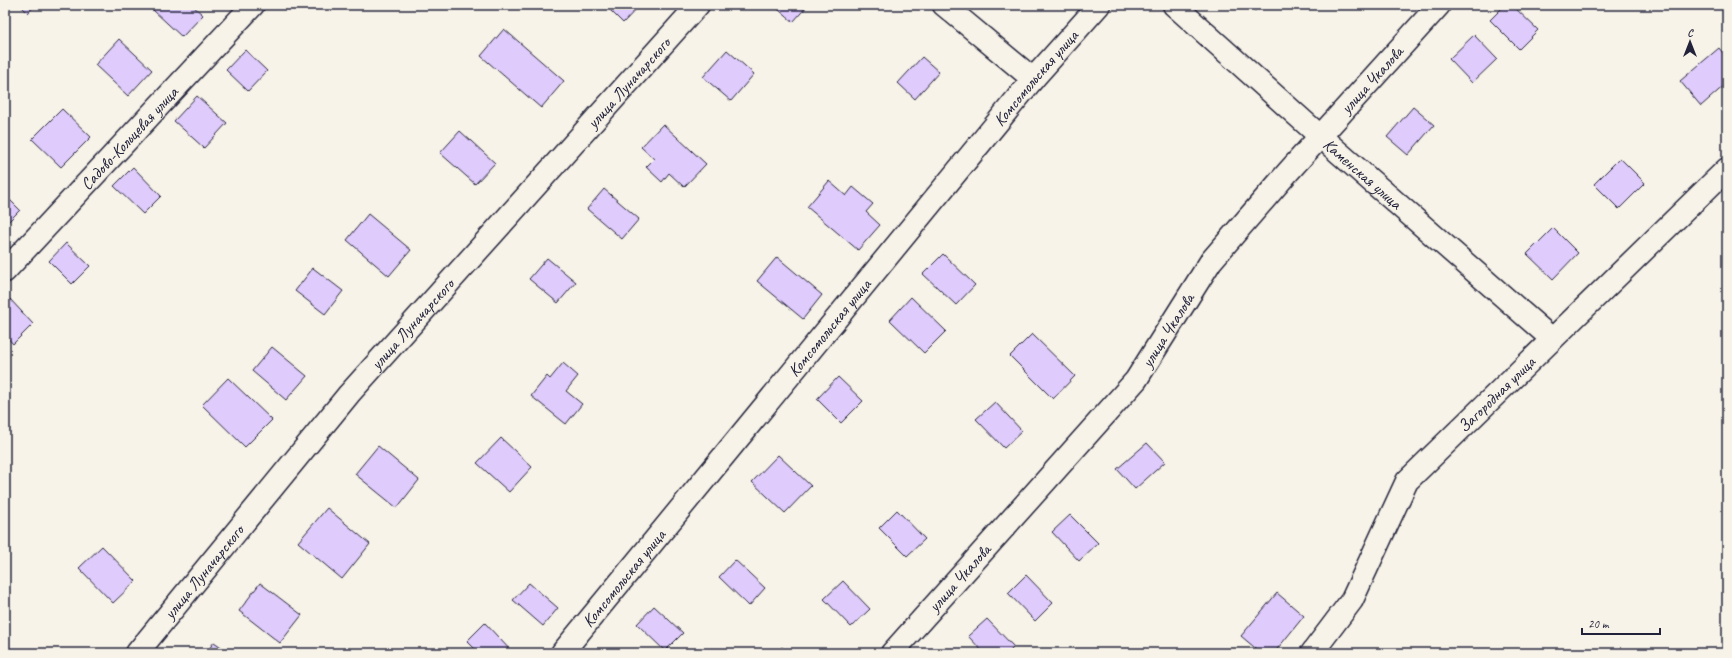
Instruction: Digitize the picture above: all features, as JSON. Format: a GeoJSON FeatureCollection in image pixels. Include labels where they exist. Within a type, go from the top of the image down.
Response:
{"type":"FeatureCollection","features":[{"type":"Feature","properties":{"kind":"street","name":"Садово-Кольцевая улица"},"geometry":{"type":"LineString","coordinates":[[5,271],[253,5]]}},
{"type":"Feature","properties":{"kind":"street","name":"улица Луначарского"},"geometry":{"type":"LineString","coordinates":[[137,653],[349,394],[698,5]]}},
{"type":"Feature","properties":{"kind":"street"},"geometry":{"type":"LineString","coordinates":[[944,5],[1033,80]]}},
{"type":"Feature","properties":{"kind":"street","name":"Комсомольская улица"},"geometry":{"type":"LineString","coordinates":[[562,653],[1033,80],[1099,5]]}},
{"type":"Feature","properties":{"kind":"street","name":"Каменская улица"},"geometry":{"type":"LineString","coordinates":[[1174,5],[1321,137],[1552,340]]}},
{"type":"Feature","properties":{"kind":"street","name":"улица Чкалова"},"geometry":{"type":"LineString","coordinates":[[892,653],[1136,380],[1211,261],[1439,5]]}},
{"type":"Feature","properties":{"kind":"street","name":"Загородная улица"},"geometry":{"type":"LineString","coordinates":[[1312,653],[1352,600],[1407,481],[1727,169]]}},
{"type":"Feature","properties":{"kind":"building"},"geometry":{"type":"Polygon","coordinates":[[[20,5],[35,5],[28,13],[20,5]]]}},
{"type":"Feature","properties":{"kind":"building"},"geometry":{"type":"Polygon","coordinates":[[[158,5],[192,5],[203,15],[182,37],[153,10],[158,5]]]}},
{"type":"Feature","properties":{"kind":"building"},"geometry":{"type":"Polygon","coordinates":[[[605,5],[640,5],[623,23],[605,5]]]}},
{"type":"Feature","properties":{"kind":"building"},"geometry":{"type":"Polygon","coordinates":[[[773,5],[808,5],[793,22],[773,5]]]}},
{"type":"Feature","properties":{"kind":"building"},"geometry":{"type":"Polygon","coordinates":[[[1249,5],[1260,5],[1255,11],[1249,5]]]}},
{"type":"Feature","properties":{"kind":"building"},"geometry":{"type":"Polygon","coordinates":[[[1505,5],[1512,5],[1538,30],[1519,49],[1490,20],[1505,5]]]}},
{"type":"Feature","properties":{"kind":"building"},"geometry":{"type":"Polygon","coordinates":[[[504,29],[564,81],[541,108],[481,56],[504,29]]]}},
{"type":"Feature","properties":{"kind":"building"},"geometry":{"type":"Polygon","coordinates":[[[1474,35],[1497,59],[1472,83],[1449,59],[1474,35]]]}},
{"type":"Feature","properties":{"kind":"building"},"geometry":{"type":"Polygon","coordinates":[[[119,39],[152,70],[128,96],[95,65],[119,39]]]}},
{"type":"Feature","properties":{"kind":"building"},"geometry":{"type":"Polygon","coordinates":[[[1719,48],[1727,58],[1727,83],[1701,106],[1680,81],[1719,48]]]}},
{"type":"Feature","properties":{"kind":"building"},"geometry":{"type":"Polygon","coordinates":[[[245,50],[267,71],[248,91],[226,70],[245,50]]]}},
{"type":"Feature","properties":{"kind":"building"},"geometry":{"type":"Polygon","coordinates":[[[727,50],[754,74],[731,101],[703,77],[727,50]]]}},
{"type":"Feature","properties":{"kind":"building"},"geometry":{"type":"Polygon","coordinates":[[[922,57],[939,72],[915,99],[898,83],[922,57]]]}},
{"type":"Feature","properties":{"kind":"building"},"geometry":{"type":"Polygon","coordinates":[[[197,96],[227,123],[204,148],[174,121],[197,96]]]}},
{"type":"Feature","properties":{"kind":"building"},"geometry":{"type":"Polygon","coordinates":[[[1413,107],[1434,125],[1408,155],[1387,137],[1413,107]]]}},
{"type":"Feature","properties":{"kind":"building"},"geometry":{"type":"Polygon","coordinates":[[[62,109],[91,137],[61,167],[32,139],[62,109]]]}},
{"type":"Feature","properties":{"kind":"building"},"geometry":{"type":"Polygon","coordinates":[[[663,124],[706,164],[684,187],[669,173],[662,182],[646,167],[654,159],[641,147],[663,124]]]}},
{"type":"Feature","properties":{"kind":"building"},"geometry":{"type":"Polygon","coordinates":[[[460,131],[495,163],[475,184],[440,153],[460,131]]]}},
{"type":"Feature","properties":{"kind":"building"},"geometry":{"type":"Polygon","coordinates":[[[1620,158],[1645,183],[1619,209],[1594,184],[1620,158]]]}},
{"type":"Feature","properties":{"kind":"building"},"geometry":{"type":"Polygon","coordinates":[[[133,167],[161,196],[143,214],[114,186],[133,167]]]}},
{"type":"Feature","properties":{"kind":"building"},"geometry":{"type":"Polygon","coordinates":[[[829,181],[846,196],[853,187],[873,204],[866,212],[880,225],[858,250],[807,207],[829,181]]]}},
{"type":"Feature","properties":{"kind":"building"},"geometry":{"type":"Polygon","coordinates":[[[604,189],[639,219],[622,239],[587,209],[604,189]]]}},
{"type":"Feature","properties":{"kind":"building"},"geometry":{"type":"Polygon","coordinates":[[[5,195],[20,210],[5,225],[5,195]]]}},
{"type":"Feature","properties":{"kind":"building"},"geometry":{"type":"Polygon","coordinates":[[[368,214],[411,250],[389,276],[347,240],[368,214]]]}},
{"type":"Feature","properties":{"kind":"building"},"geometry":{"type":"Polygon","coordinates":[[[1553,228],[1578,253],[1553,279],[1527,254],[1553,228]]]}},
{"type":"Feature","properties":{"kind":"building"},"geometry":{"type":"Polygon","coordinates":[[[66,243],[90,266],[72,284],[49,261],[66,243]]]}},
{"type":"Feature","properties":{"kind":"building"},"geometry":{"type":"Polygon","coordinates":[[[943,254],[975,285],[956,305],[923,274],[943,254]]]}},
{"type":"Feature","properties":{"kind":"building"},"geometry":{"type":"Polygon","coordinates":[[[777,257],[822,295],[803,319],[757,281],[777,257]]]}},
{"type":"Feature","properties":{"kind":"building"},"geometry":{"type":"Polygon","coordinates":[[[547,258],[576,282],[558,303],[529,279],[547,258]]]}},
{"type":"Feature","properties":{"kind":"building"},"geometry":{"type":"Polygon","coordinates":[[[313,268],[343,291],[325,314],[295,291],[313,268]]]}},
{"type":"Feature","properties":{"kind":"building"},"geometry":{"type":"Polygon","coordinates":[[[911,297],[946,331],[924,353],[890,320],[911,297]]]}},
{"type":"Feature","properties":{"kind":"building"},"geometry":{"type":"Polygon","coordinates":[[[10,299],[33,324],[13,344],[5,335],[5,304],[10,299]]]}},
{"type":"Feature","properties":{"kind":"building"},"geometry":{"type":"Polygon","coordinates":[[[1032,334],[1075,376],[1053,399],[1010,356],[1032,334]]]}},
{"type":"Feature","properties":{"kind":"building"},"geometry":{"type":"Polygon","coordinates":[[[272,347],[307,376],[286,400],[252,371],[272,347]]]}},
{"type":"Feature","properties":{"kind":"building"},"geometry":{"type":"Polygon","coordinates":[[[563,363],[578,376],[566,391],[582,404],[566,424],[531,396],[547,376],[550,379],[563,363]]]}},
{"type":"Feature","properties":{"kind":"building"},"geometry":{"type":"Polygon","coordinates":[[[838,377],[863,401],[841,423],[817,399],[838,377]]]}},
{"type":"Feature","properties":{"kind":"building"},"geometry":{"type":"Polygon","coordinates":[[[228,378],[272,420],[245,447],[202,405],[228,378]]]}},
{"type":"Feature","properties":{"kind":"building"},"geometry":{"type":"Polygon","coordinates":[[[995,402],[1022,431],[1004,448],[976,419],[995,402]]]}},
{"type":"Feature","properties":{"kind":"building"},"geometry":{"type":"Polygon","coordinates":[[[501,438],[532,467],[509,492],[477,463],[501,438]]]}},
{"type":"Feature","properties":{"kind":"building"},"geometry":{"type":"Polygon","coordinates":[[[1147,443],[1165,462],[1135,489],[1117,469],[1147,443]]]}},
{"type":"Feature","properties":{"kind":"building"},"geometry":{"type":"Polygon","coordinates":[[[378,446],[419,480],[397,508],[355,474],[378,446]]]}},
{"type":"Feature","properties":{"kind":"building"},"geometry":{"type":"Polygon","coordinates":[[[778,455],[811,486],[785,513],[752,482],[778,455]]]}},
{"type":"Feature","properties":{"kind":"building"},"geometry":{"type":"Polygon","coordinates":[[[327,508],[370,544],[342,579],[298,542],[327,508]]]}},
{"type":"Feature","properties":{"kind":"building"},"geometry":{"type":"Polygon","coordinates":[[[897,510],[925,539],[907,556],[879,528],[897,510]]]}},
{"type":"Feature","properties":{"kind":"building"},"geometry":{"type":"Polygon","coordinates":[[[1070,515],[1098,543],[1079,561],[1052,532],[1070,515]]]}},
{"type":"Feature","properties":{"kind":"building"},"geometry":{"type":"Polygon","coordinates":[[[102,546],[136,581],[113,603],[79,568],[102,546]]]}},
{"type":"Feature","properties":{"kind":"building"},"geometry":{"type":"Polygon","coordinates":[[[735,560],[765,588],[749,606],[719,577],[735,560]]]}},
{"type":"Feature","properties":{"kind":"building"},"geometry":{"type":"Polygon","coordinates":[[[1026,575],[1053,603],[1035,621],[1008,593],[1026,575]]]}},
{"type":"Feature","properties":{"kind":"building"},"geometry":{"type":"Polygon","coordinates":[[[843,581],[870,609],[851,627],[824,599],[843,581]]]}},
{"type":"Feature","properties":{"kind":"building"},"geometry":{"type":"Polygon","coordinates":[[[260,583],[302,615],[280,643],[239,611],[260,583]]]}},
{"type":"Feature","properties":{"kind":"building"},"geometry":{"type":"Polygon","coordinates":[[[529,583],[558,608],[543,626],[513,600],[529,583]]]}},
{"type":"Feature","properties":{"kind":"building"},"geometry":{"type":"Polygon","coordinates":[[[1277,593],[1304,616],[1274,653],[1261,653],[1241,636],[1277,593]]]}},
{"type":"Feature","properties":{"kind":"building"},"geometry":{"type":"Polygon","coordinates":[[[654,606],[683,633],[665,651],[637,624],[654,606]]]}},
{"type":"Feature","properties":{"kind":"building"},"geometry":{"type":"Polygon","coordinates":[[[987,619],[1014,647],[1008,653],[984,653],[968,636],[987,619]]]}},
{"type":"Feature","properties":{"kind":"building"},"geometry":{"type":"Polygon","coordinates":[[[485,623],[512,652],[511,653],[479,653],[467,641],[485,623]]]}},
{"type":"Feature","properties":{"kind":"building"},"geometry":{"type":"Polygon","coordinates":[[[214,642],[230,653],[206,653],[214,642]]]}},
{"type":"Feature","properties":{"kind":"building"},"geometry":{"type":"Polygon","coordinates":[[[782,647],[788,653],[776,653],[782,647]]]}}]}
